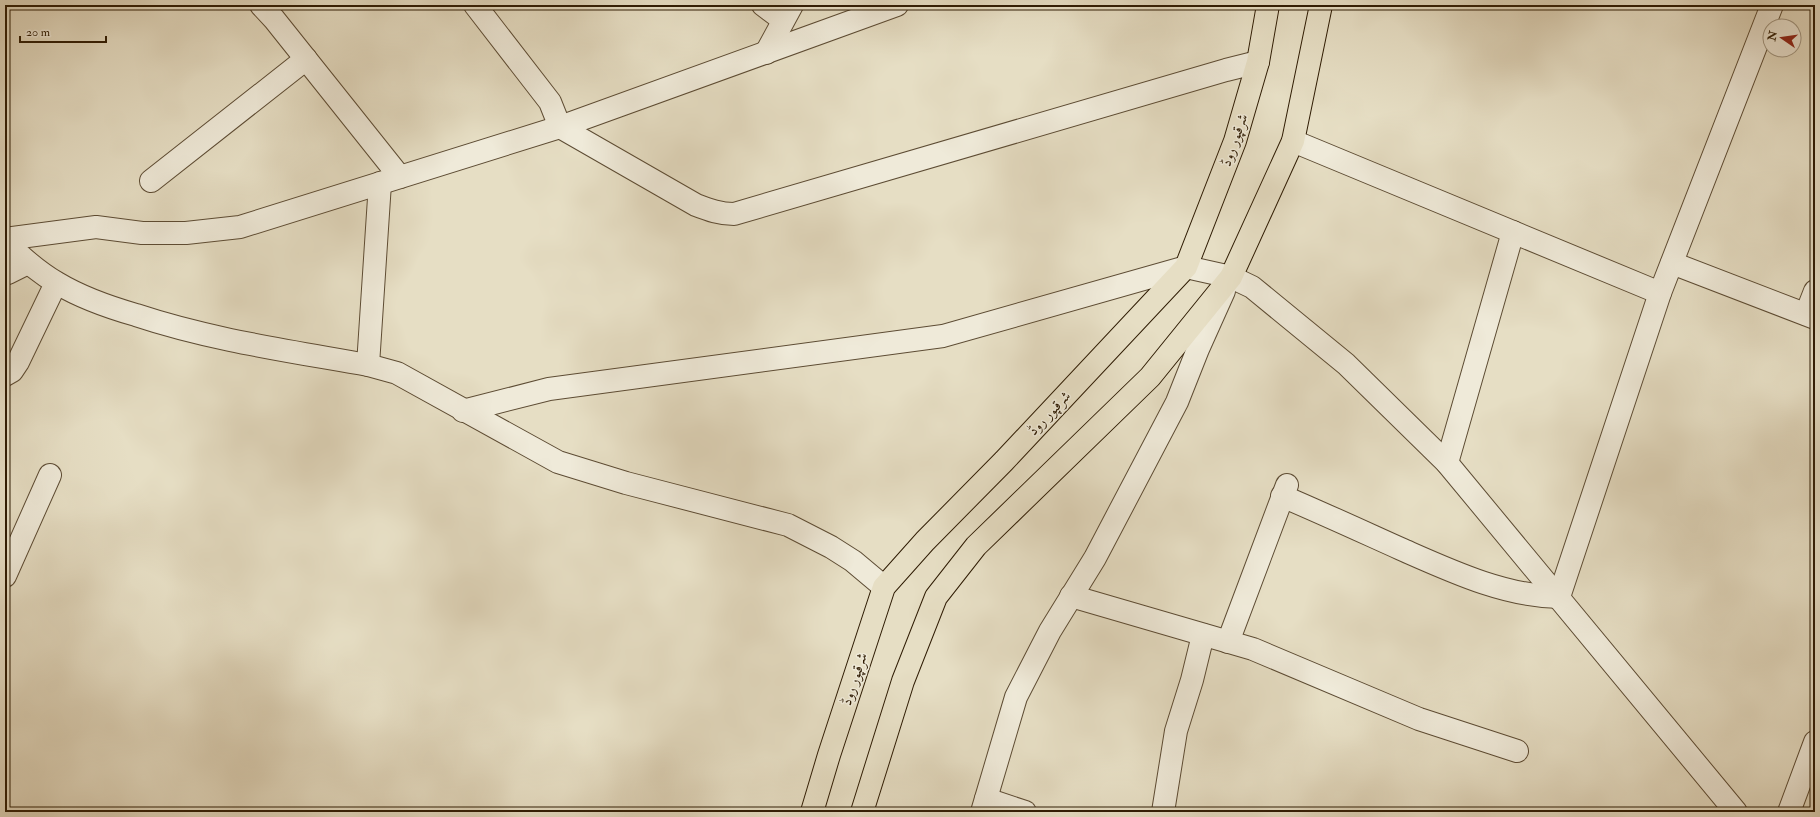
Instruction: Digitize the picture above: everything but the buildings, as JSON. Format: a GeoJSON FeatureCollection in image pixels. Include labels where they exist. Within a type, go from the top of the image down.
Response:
{"type":"FeatureCollection","features":[{"type":"Feature","properties":{"kind":"main road","name":"شرقپور روڈ"},"geometry":{"type":"LineString","coordinates":[[812,812],[884,587],[925,541],[1004,461],[1186,267],[1235,141],[1258,62],[1268,5]]}},
{"type":"Feature","properties":{"kind":"main road"},"geometry":{"type":"LineString","coordinates":[[862,812],[903,681],[936,598],[976,546],[1150,377],[1231,277],[1293,140],[1321,5]]}},
{"type":"Feature","properties":{"kind":"street"},"geometry":{"type":"LineString","coordinates":[[261,5],[306,59],[390,180],[368,365]]}},
{"type":"Feature","properties":{"kind":"street"},"geometry":{"type":"LineString","coordinates":[[475,5],[550,102],[560,127],[696,205],[713,212],[734,214],[1226,70],[1258,62]]}},
{"type":"Feature","properties":{"kind":"street"},"geometry":{"type":"LineString","coordinates":[[764,5],[788,13],[766,52]]}},
{"type":"Feature","properties":{"kind":"street"},"geometry":{"type":"LineString","coordinates":[[5,240],[96,227],[142,233],[186,233],[240,227],[560,127],[897,5]]}},
{"type":"Feature","properties":{"kind":"street"},"geometry":{"type":"LineString","coordinates":[[1559,597],[1660,293],[1772,5]]}},
{"type":"Feature","properties":{"kind":"street"},"geometry":{"type":"LineString","coordinates":[[151,181],[306,59]]}},
{"type":"Feature","properties":{"kind":"street"},"geometry":{"type":"LineString","coordinates":[[1293,140],[1660,293]]}},
{"type":"Feature","properties":{"kind":"street"},"geometry":{"type":"LineString","coordinates":[[1447,463],[1513,232]]}},
{"type":"Feature","properties":{"kind":"street"},"geometry":{"type":"LineString","coordinates":[[5,240],[28,263],[56,283],[92,302],[208,335],[368,365],[396,373],[558,462],[626,483],[788,525],[853,561],[884,587]]}},
{"type":"Feature","properties":{"kind":"street"},"geometry":{"type":"LineString","coordinates":[[1672,262],[1811,316],[1815,291]]}},
{"type":"Feature","properties":{"kind":"street"},"geometry":{"type":"LineString","coordinates":[[5,272],[8,274],[28,263]]}},
{"type":"Feature","properties":{"kind":"street"},"geometry":{"type":"LineString","coordinates":[[463,411],[549,389],[943,336],[1186,267],[1231,277],[1252,287],[1346,364],[1447,463],[1736,812]]}},
{"type":"Feature","properties":{"kind":"street"},"geometry":{"type":"LineString","coordinates":[[1025,812],[984,805],[1016,697],[1050,630],[1095,558],[1177,402],[1198,349],[1231,277]]}},
{"type":"Feature","properties":{"kind":"street"},"geometry":{"type":"LineString","coordinates":[[5,375],[12,371],[18,362],[56,283]]}},
{"type":"Feature","properties":{"kind":"street"},"geometry":{"type":"LineString","coordinates":[[5,576],[50,475]]}},
{"type":"Feature","properties":{"kind":"street"},"geometry":{"type":"LineString","coordinates":[[1228,642],[1284,490],[1450,570],[1505,590],[1540,597],[1559,597]]}},
{"type":"Feature","properties":{"kind":"street"},"geometry":{"type":"LineString","coordinates":[[1071,596],[1228,642],[1281,660],[1419,719],[1516,751]]}},
{"type":"Feature","properties":{"kind":"street"},"geometry":{"type":"LineString","coordinates":[[1163,812],[1176,731],[1192,680],[1203,635]]}},
{"type":"Feature","properties":{"kind":"street"},"geometry":{"type":"LineString","coordinates":[[1789,812],[1815,742]]}}]}
